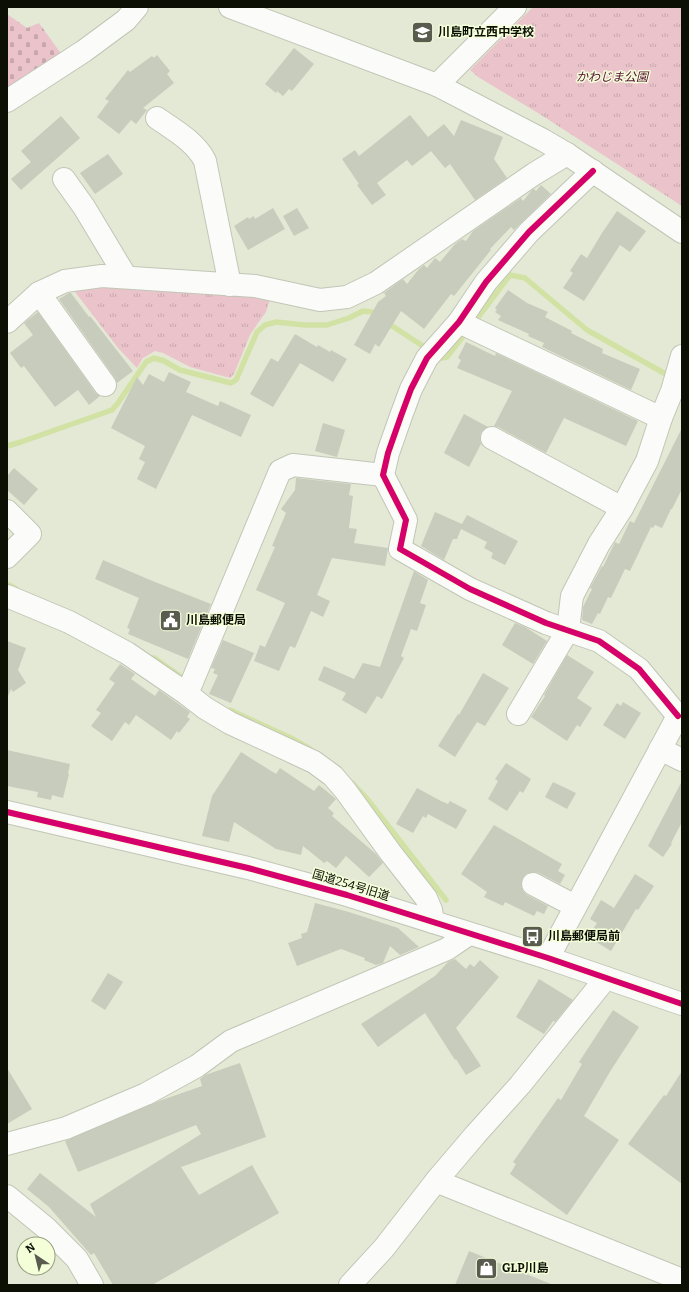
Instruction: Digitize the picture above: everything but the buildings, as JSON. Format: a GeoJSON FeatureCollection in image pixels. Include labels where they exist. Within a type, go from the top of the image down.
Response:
{"type":"FeatureCollection","features":[{"type":"Feature","properties":{"kind":"street"},"geometry":{"type":"LineString","coordinates":[[7,101],[84,51],[126,20],[137,7]]}},
{"type":"Feature","properties":{"kind":"street"},"geometry":{"type":"LineString","coordinates":[[230,7],[436,85],[543,140],[567,154],[682,232]]}},
{"type":"Feature","properties":{"kind":"street"},"geometry":{"type":"LineString","coordinates":[[436,85],[515,7]]}},
{"type":"Feature","properties":{"kind":"street"},"geometry":{"type":"LineString","coordinates":[[157,118],[195,146],[202,154],[205,161],[230,285]]}},
{"type":"Feature","properties":{"kind":"street"},"geometry":{"type":"LineString","coordinates":[[7,322],[39,293],[65,281],[102,276],[255,286],[320,300],[347,297],[376,283],[534,174],[567,154]]}},
{"type":"Feature","properties":{"kind":"street"},"geometry":{"type":"LineString","coordinates":[[548,958],[680,714],[639,669],[599,641],[546,623],[470,589],[400,549],[406,520],[383,474],[388,453],[412,389],[427,358],[459,322],[486,282],[529,232],[593,171]]}},
{"type":"Feature","properties":{"kind":"street"},"geometry":{"type":"LineString","coordinates":[[64,179],[84,207],[126,277]]}},
{"type":"Feature","properties":{"kind":"street"},"geometry":{"type":"LineString","coordinates":[[39,293],[105,384]]}},
{"type":"Feature","properties":{"kind":"street"},"geometry":{"type":"LineString","coordinates":[[459,322],[662,418]]}},
{"type":"Feature","properties":{"kind":"street"},"geometry":{"type":"LineString","coordinates":[[518,714],[568,630],[572,596],[599,544],[622,508],[647,461],[672,391],[682,356]]}},
{"type":"Feature","properties":{"kind":"street"},"geometry":{"type":"LineString","coordinates":[[492,438],[622,508]]}},
{"type":"Feature","properties":{"kind":"street"},"geometry":{"type":"LineString","coordinates":[[187,694],[280,471],[293,465],[383,474]]}},
{"type":"Feature","properties":{"kind":"street"},"geometry":{"type":"LineString","coordinates":[[7,511],[30,534],[7,557]]}},
{"type":"Feature","properties":{"kind":"street"},"geometry":{"type":"LineString","coordinates":[[7,596],[69,622],[127,653],[205,708],[230,723],[314,762],[333,776],[426,898],[431,910],[433,922]]}},
{"type":"Feature","properties":{"kind":"street"},"geometry":{"type":"LineString","coordinates":[[660,749],[682,760]]}},
{"type":"Feature","properties":{"kind":"street","name":"国道254号旧道"},"geometry":{"type":"LineString","coordinates":[[7,812],[248,868],[347,894],[548,958],[682,1004]]}},
{"type":"Feature","properties":{"kind":"street"},"geometry":{"type":"LineString","coordinates":[[533,884],[575,906]]}},
{"type":"Feature","properties":{"kind":"street"},"geometry":{"type":"LineString","coordinates":[[7,1144],[66,1128],[146,1094],[197,1066],[231,1041],[447,949],[469,934]]}},
{"type":"Feature","properties":{"kind":"street"},"geometry":{"type":"LineString","coordinates":[[350,1285],[384,1248],[436,1181],[520,1085],[606,978]]}},
{"type":"Feature","properties":{"kind":"street"},"geometry":{"type":"LineString","coordinates":[[436,1181],[682,1280]]}},
{"type":"Feature","properties":{"kind":"street"},"geometry":{"type":"LineString","coordinates":[[7,1196],[46,1228],[77,1260],[92,1285]]}},
{"type":"Feature","properties":{"kind":"green space","name":"かわじま公園"},"geometry":{"type":"Polygon","coordinates":[[[533,7],[682,7],[682,206],[538,113],[478,77],[470,70],[533,7]]]}},
{"type":"Feature","properties":{"kind":"green space"},"geometry":{"type":"Polygon","coordinates":[[[7,14],[27,28],[39,23],[62,55],[7,89],[7,14]]]}},
{"type":"Feature","properties":{"kind":"green space"},"geometry":{"type":"Polygon","coordinates":[[[79,286],[189,291],[270,299],[266,312],[250,335],[234,374],[230,378],[190,367],[163,353],[155,351],[143,358],[137,368],[118,348],[72,288],[79,286]]]}},
{"type":"Feature","properties":{"kind":"waterway"},"geometry":{"type":"LineString","coordinates":[[473,324],[510,275],[525,278],[587,330],[671,377]]}},
{"type":"Feature","properties":{"kind":"waterway"},"geometry":{"type":"LineString","coordinates":[[7,446],[112,410],[146,362],[154,358],[164,361],[180,370],[231,383],[236,380],[257,332],[265,325],[276,322],[305,325],[327,325],[349,318],[363,311],[372,312],[377,315]]}},
{"type":"Feature","properties":{"kind":"waterway"},"geometry":{"type":"LineString","coordinates":[[386,322],[429,350]]}},
{"type":"Feature","properties":{"kind":"waterway"},"geometry":{"type":"LineString","coordinates":[[436,354],[442,358],[447,357],[467,331]]}},
{"type":"Feature","properties":{"kind":"waterway"},"geometry":{"type":"LineString","coordinates":[[7,584],[16,589]]}},
{"type":"Feature","properties":{"kind":"waterway"},"geometry":{"type":"LineString","coordinates":[[154,658],[185,680]]}},
{"type":"Feature","properties":{"kind":"waterway"},"geometry":{"type":"LineString","coordinates":[[230,710],[291,738],[310,749]]}},
{"type":"Feature","properties":{"kind":"waterway"},"geometry":{"type":"LineString","coordinates":[[352,783],[368,800],[446,900]]}},
{"type":"Feature","properties":{"kind":"cycle path"},"geometry":{"type":"LineString","coordinates":[[593,171],[529,232],[486,282],[459,322],[427,358],[411,389],[388,453],[383,475],[406,520],[400,549],[470,589],[546,623],[599,641],[639,669],[678,716]]}},
{"type":"Feature","properties":{"kind":"cycle path"},"geometry":{"type":"LineString","coordinates":[[7,812],[248,868],[347,895],[548,958],[682,1004]]}},
{"type":"Feature","properties":{"kind":"place","name":"川島町立西中学校"},"geometry":{"type":"Point","coordinates":[423,32]}},
{"type":"Feature","properties":{"kind":"place","name":"川島郵便局"},"geometry":{"type":"Point","coordinates":[170,620]}},
{"type":"Feature","properties":{"kind":"place","name":"川島郵便局前"},"geometry":{"type":"Point","coordinates":[532,936]}},
{"type":"Feature","properties":{"kind":"place","name":"GLP川島"},"geometry":{"type":"Point","coordinates":[486,1268]}}]}
